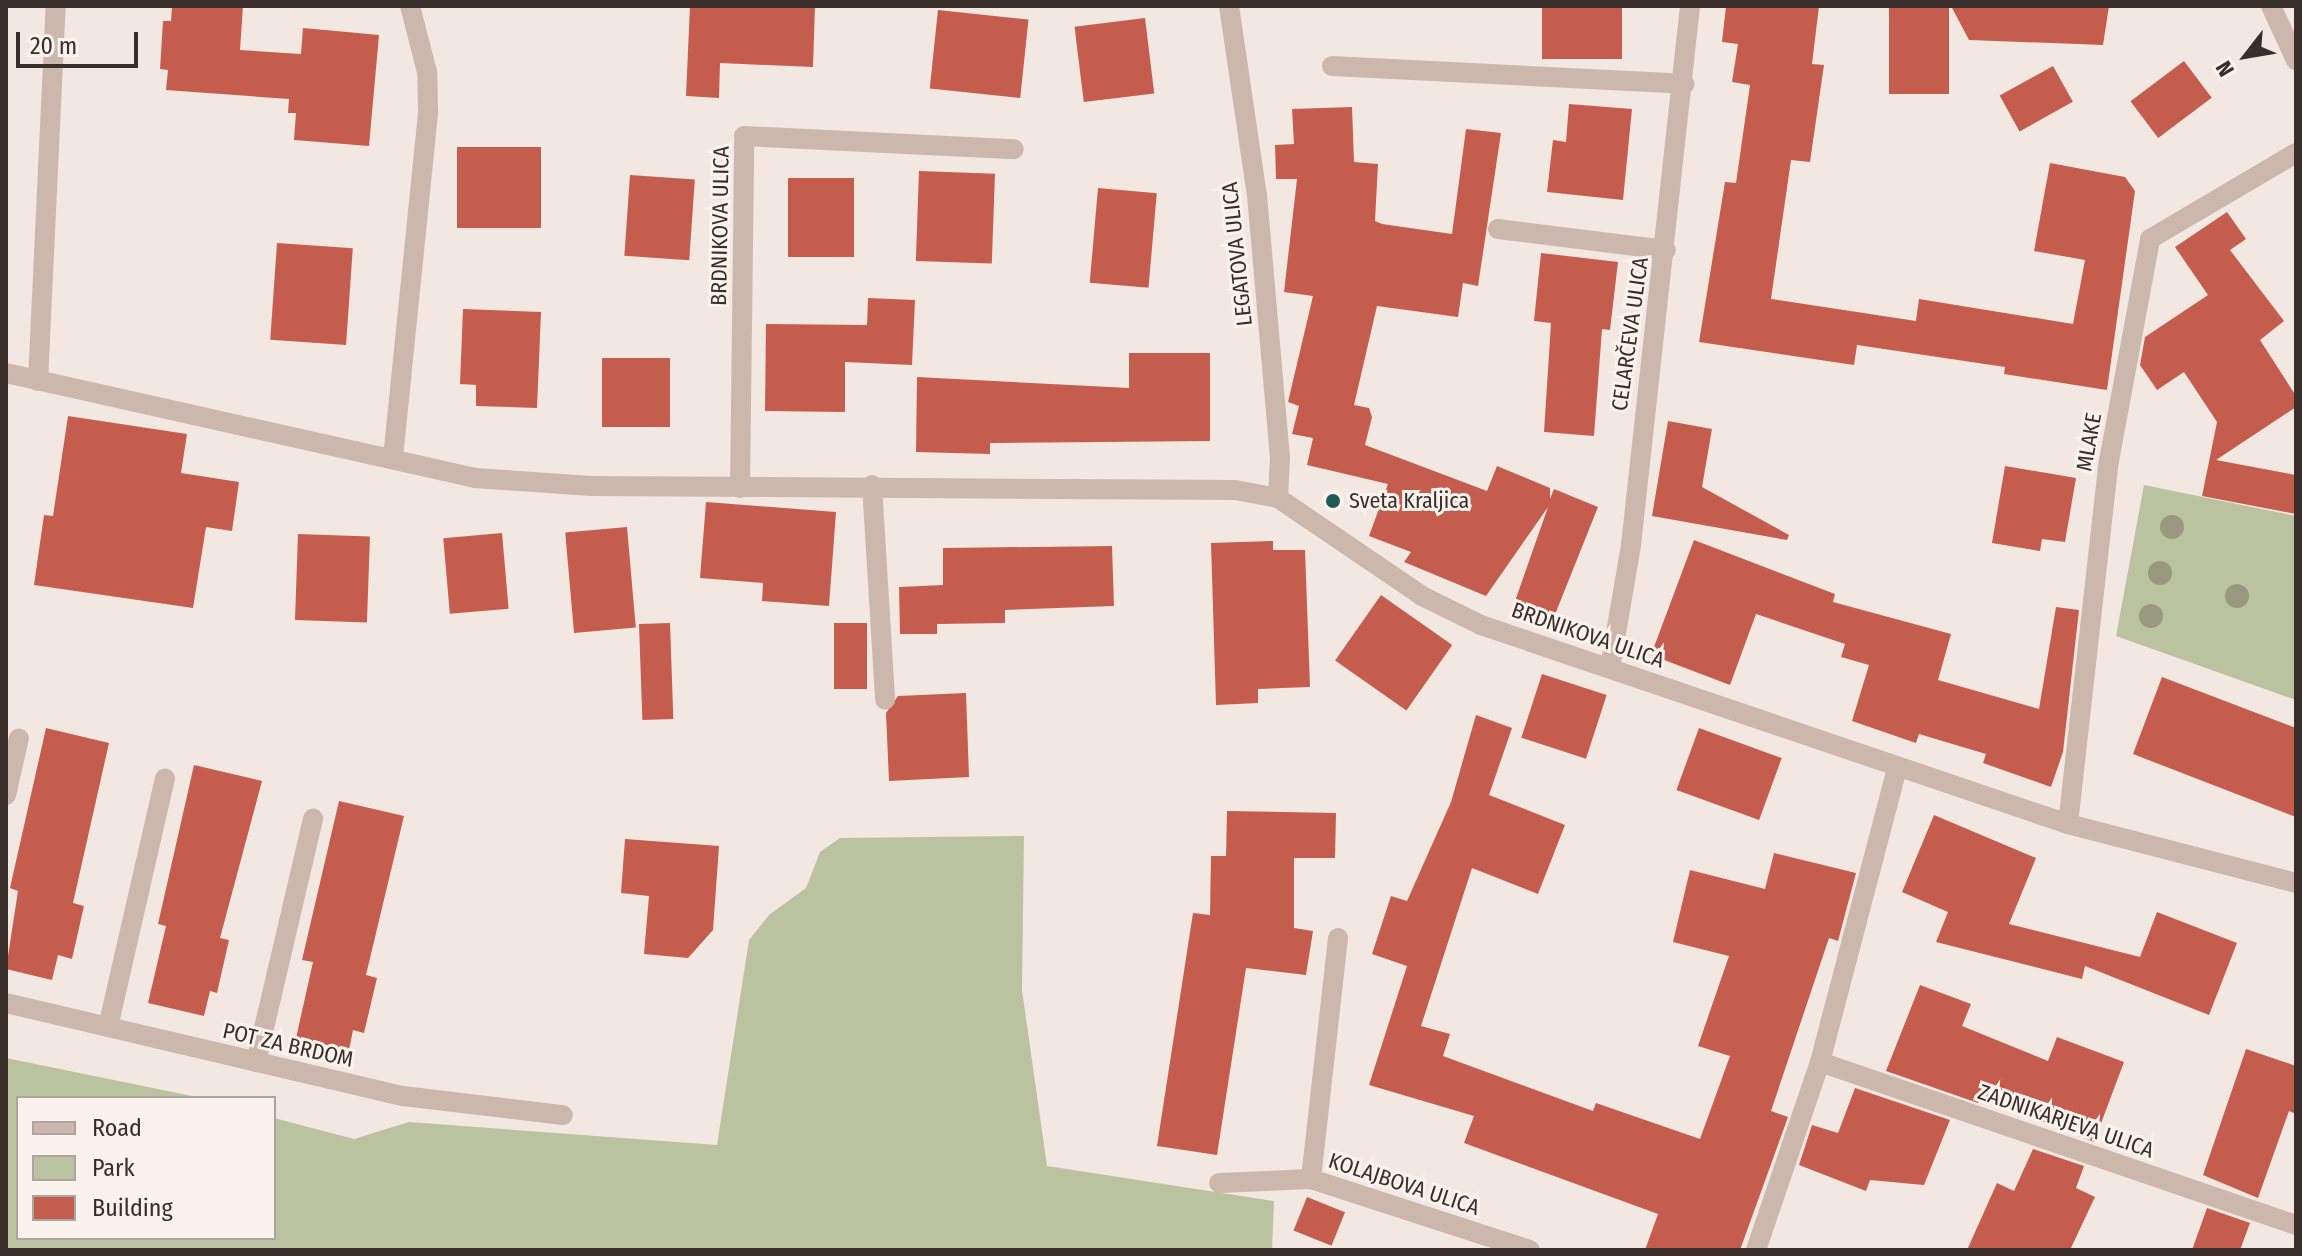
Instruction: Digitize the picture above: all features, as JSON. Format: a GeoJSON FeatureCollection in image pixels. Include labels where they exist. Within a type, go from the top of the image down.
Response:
{"type":"FeatureCollection","features":[{"type":"Feature","properties":{"kind":"street"},"geometry":{"type":"LineString","coordinates":[[38,381],[56,6]]}},
{"type":"Feature","properties":{"kind":"street"},"geometry":{"type":"LineString","coordinates":[[393,458],[428,111],[427,72],[410,6]]}},
{"type":"Feature","properties":{"kind":"street","name":"LEGATOVA ULICA"},"geometry":{"type":"LineString","coordinates":[[1229,6],[1257,195],[1280,457],[1278,498]]}},
{"type":"Feature","properties":{"kind":"street","name":"CELARČEVA ULICA"},"geometry":{"type":"LineString","coordinates":[[1610,668],[1666,250],[1685,84],[1690,6]]}},
{"type":"Feature","properties":{"kind":"street"},"geometry":{"type":"LineString","coordinates":[[2271,6],[2296,60]]}},
{"type":"Feature","properties":{"kind":"street"},"geometry":{"type":"LineString","coordinates":[[1332,66],[1685,84]]}},
{"type":"Feature","properties":{"kind":"street","name":"BRDNIKOVA ULICA"},"geometry":{"type":"LineString","coordinates":[[740,488],[744,136],[1014,149]]}},
{"type":"Feature","properties":{"kind":"street","name":"MLAKE"},"geometry":{"type":"LineString","coordinates":[[2068,824],[2109,461],[2150,239],[2296,153]]}},
{"type":"Feature","properties":{"kind":"street"},"geometry":{"type":"LineString","coordinates":[[1498,229],[1666,250]]}},
{"type":"Feature","properties":{"kind":"street","name":"BRDNIKOVA ULICA"},"geometry":{"type":"LineString","coordinates":[[6,373],[475,478],[740,488],[872,485],[1235,490],[1278,498],[1422,596],[1481,625],[2068,824],[2296,883]]}},
{"type":"Feature","properties":{"kind":"street"},"geometry":{"type":"LineString","coordinates":[[872,485],[885,700]]}},
{"type":"Feature","properties":{"kind":"street"},"geometry":{"type":"LineString","coordinates":[[6,795],[19,738]]}},
{"type":"Feature","properties":{"kind":"street"},"geometry":{"type":"LineString","coordinates":[[1756,1250],[1820,1062],[1897,768]]}},
{"type":"Feature","properties":{"kind":"street"},"geometry":{"type":"LineString","coordinates":[[108,1027],[165,778]]}},
{"type":"Feature","properties":{"kind":"street"},"geometry":{"type":"LineString","coordinates":[[256,1062],[313,819]]}},
{"type":"Feature","properties":{"kind":"street","name":"KOLAJBOVA ULICA"},"geometry":{"type":"LineString","coordinates":[[1338,938],[1311,1179],[1530,1250]]}},
{"type":"Feature","properties":{"kind":"street","name":"POT ZA BRDOM"},"geometry":{"type":"LineString","coordinates":[[6,1003],[403,1096],[563,1115]]}},
{"type":"Feature","properties":{"kind":"street","name":"ZADNIKARJEVA ULICA"},"geometry":{"type":"LineString","coordinates":[[1820,1062],[2296,1225]]}},
{"type":"Feature","properties":{"kind":"street"},"geometry":{"type":"LineString","coordinates":[[1219,1183],[1311,1179]]}},
{"type":"Feature","properties":{"kind":"green space"},"geometry":{"type":"Polygon","coordinates":[[[2144,485],[2296,516],[2296,700],[2116,636],[2144,485]]]}},
{"type":"Feature","properties":{"kind":"green space"},"geometry":{"type":"Polygon","coordinates":[[[1024,836],[1022,990],[1047,1166],[1274,1201],[1272,1250],[6,1250],[6,1058],[192,1096],[16,1096],[16,1240],[276,1240],[276,1119],[354,1139],[409,1122],[717,1145],[749,940],[769,915],[806,888],[820,852],[840,838],[1024,836]]]}},
{"type":"Feature","properties":{"kind":"building"},"geometry":{"type":"Polygon","coordinates":[[[172,6],[243,6],[240,50],[301,54],[303,28],[379,35],[369,146],[294,140],[296,113],[288,113],[289,99],[166,90],[168,70],[160,69],[163,21],[171,21],[172,6]]]}},
{"type":"Feature","properties":{"kind":"building"},"geometry":{"type":"Polygon","coordinates":[[[690,6],[815,6],[813,67],[720,63],[719,98],[686,96],[690,6]]]}},
{"type":"Feature","properties":{"kind":"building"},"geometry":{"type":"Polygon","coordinates":[[[1542,6],[1622,6],[1622,59],[1542,59],[1542,6]]]}},
{"type":"Feature","properties":{"kind":"building"},"geometry":{"type":"Polygon","coordinates":[[[1726,6],[1819,6],[1812,64],[1824,65],[1810,162],[1791,160],[1771,299],[1916,321],[1919,299],[2073,324],[2085,260],[2034,251],[2050,163],[2125,177],[2135,191],[2107,390],[2004,374],[2005,367],[1857,345],[1854,365],[1699,342],[1725,182],[1736,183],[1750,85],[1732,82],[1738,44],[1722,42],[1726,6]]]}},
{"type":"Feature","properties":{"kind":"building"},"geometry":{"type":"Polygon","coordinates":[[[1889,6],[1949,6],[1949,94],[1889,94],[1889,6]]]}},
{"type":"Feature","properties":{"kind":"building"},"geometry":{"type":"Polygon","coordinates":[[[1951,6],[2109,6],[2103,45],[1969,40],[1951,6]]]}},
{"type":"Feature","properties":{"kind":"building"},"geometry":{"type":"Polygon","coordinates":[[[938,10],[1029,20],[1020,98],[930,89],[938,10]]]}},
{"type":"Feature","properties":{"kind":"building"},"geometry":{"type":"Polygon","coordinates":[[[1145,18],[1154,93],[1084,102],[1075,27],[1145,18]]]}},
{"type":"Feature","properties":{"kind":"building"},"geometry":{"type":"Polygon","coordinates":[[[2184,61],[2212,98],[2158,138],[2130,101],[2184,61]]]}},
{"type":"Feature","properties":{"kind":"building"},"geometry":{"type":"Polygon","coordinates":[[[2053,66],[2073,102],[2020,131],[2000,96],[2053,66]]]}},
{"type":"Feature","properties":{"kind":"building"},"geometry":{"type":"Polygon","coordinates":[[[1569,104],[1632,109],[1623,200],[1547,192],[1553,140],[1566,142],[1569,104]]]}},
{"type":"Feature","properties":{"kind":"building"},"geometry":{"type":"Polygon","coordinates":[[[1352,107],[1354,162],[1378,164],[1375,221],[1382,224],[1452,234],[1466,129],[1501,133],[1478,286],[1463,283],[1458,317],[1377,306],[1354,405],[1369,408],[1372,417],[1365,445],[1487,491],[1497,466],[1550,488],[1550,499],[1554,489],[1598,507],[1552,622],[1513,607],[1548,507],[1486,596],[1404,562],[1411,552],[1369,536],[1388,484],[1307,465],[1313,438],[1292,434],[1299,406],[1288,402],[1313,296],[1284,292],[1297,179],[1276,179],[1275,145],[1294,144],[1292,109],[1352,107]]]}},
{"type":"Feature","properties":{"kind":"building"},"geometry":{"type":"Polygon","coordinates":[[[457,147],[541,147],[541,228],[457,228],[457,147]]]}},
{"type":"Feature","properties":{"kind":"building"},"geometry":{"type":"Polygon","coordinates":[[[919,171],[995,174],[992,264],[916,261],[919,171]]]}},
{"type":"Feature","properties":{"kind":"building"},"geometry":{"type":"Polygon","coordinates":[[[630,175],[695,180],[689,260],[624,256],[630,175]]]}},
{"type":"Feature","properties":{"kind":"building"},"geometry":{"type":"Polygon","coordinates":[[[788,178],[854,178],[854,257],[788,257],[788,178]]]}},
{"type":"Feature","properties":{"kind":"building"},"geometry":{"type":"Polygon","coordinates":[[[1098,188],[1157,193],[1148,288],[1090,283],[1098,188]]]}},
{"type":"Feature","properties":{"kind":"building"},"geometry":{"type":"Polygon","coordinates":[[[2227,212],[2246,239],[2230,250],[2284,321],[2260,340],[2296,396],[2296,407],[2216,460],[2296,475],[2296,514],[2202,496],[2217,422],[2184,372],[2157,390],[2140,365],[2145,337],[2208,295],[2175,247],[2227,212]]]}},
{"type":"Feature","properties":{"kind":"building"},"geometry":{"type":"Polygon","coordinates":[[[277,243],[353,248],[346,345],[270,340],[277,243]]]}},
{"type":"Feature","properties":{"kind":"building"},"geometry":{"type":"Polygon","coordinates":[[[1541,253],[1618,262],[1610,330],[1602,329],[1594,436],[1544,432],[1551,323],[1534,321],[1541,253]]]}},
{"type":"Feature","properties":{"kind":"building"},"geometry":{"type":"Polygon","coordinates":[[[868,298],[915,300],[912,365],[845,362],[845,412],[765,411],[766,324],[867,325],[868,298]]]}},
{"type":"Feature","properties":{"kind":"building"},"geometry":{"type":"Polygon","coordinates":[[[463,309],[541,312],[537,408],[476,406],[476,385],[460,384],[463,309]]]}},
{"type":"Feature","properties":{"kind":"building"},"geometry":{"type":"Polygon","coordinates":[[[1129,353],[1210,353],[1210,441],[990,443],[990,454],[916,452],[917,377],[1129,388],[1129,353]]]}},
{"type":"Feature","properties":{"kind":"building"},"geometry":{"type":"Polygon","coordinates":[[[602,358],[670,358],[670,427],[602,427],[602,358]]]}},
{"type":"Feature","properties":{"kind":"building"},"geometry":{"type":"Polygon","coordinates":[[[68,416],[187,434],[181,473],[239,482],[232,531],[206,527],[193,608],[34,585],[44,515],[53,516],[68,416]]]}},
{"type":"Feature","properties":{"kind":"building"},"geometry":{"type":"Polygon","coordinates":[[[1668,421],[1712,429],[1702,487],[1789,535],[1787,540],[1652,516],[1668,421]]]}},
{"type":"Feature","properties":{"kind":"building"},"geometry":{"type":"Polygon","coordinates":[[[2005,466],[2076,478],[2065,542],[2042,539],[2040,551],[1992,543],[2005,466]]]}},
{"type":"Feature","properties":{"kind":"building"},"geometry":{"type":"Polygon","coordinates":[[[706,502],[836,512],[829,606],[762,601],[763,583],[700,578],[706,502]]]}},
{"type":"Feature","properties":{"kind":"building"},"geometry":{"type":"Polygon","coordinates":[[[627,527],[636,628],[574,633],[565,532],[627,527]]]}},
{"type":"Feature","properties":{"kind":"building"},"geometry":{"type":"Polygon","coordinates":[[[502,533],[509,609],[450,614],[443,538],[502,533]]]}},
{"type":"Feature","properties":{"kind":"building"},"geometry":{"type":"Polygon","coordinates":[[[298,534],[370,537],[367,622],[295,620],[298,534]]]}},
{"type":"Feature","properties":{"kind":"building"},"geometry":{"type":"Polygon","coordinates":[[[1694,540],[1835,594],[1833,602],[1951,634],[1938,680],[2039,709],[2056,607],[2079,610],[2063,752],[2051,787],[1983,763],[1986,754],[1919,734],[1916,743],[1852,721],[1869,665],[1841,657],[1845,644],[1756,614],[1730,685],[1651,655],[1694,540]]]}},
{"type":"Feature","properties":{"kind":"building"},"geometry":{"type":"Polygon","coordinates":[[[1273,541],[1273,550],[1305,550],[1310,687],[1258,689],[1258,703],[1216,705],[1211,543],[1273,541]]]}},
{"type":"Feature","properties":{"kind":"building"},"geometry":{"type":"Polygon","coordinates":[[[1112,546],[1114,606],[1005,610],[1005,623],[937,624],[937,634],[900,634],[899,587],[943,585],[943,548],[1112,546]]]}},
{"type":"Feature","properties":{"kind":"building"},"geometry":{"type":"Polygon","coordinates":[[[1381,595],[1452,645],[1406,710],[1335,661],[1381,595]]]}},
{"type":"Feature","properties":{"kind":"building"},"geometry":{"type":"Polygon","coordinates":[[[670,623],[673,719],[642,720],[639,624],[670,623]]]}},
{"type":"Feature","properties":{"kind":"building"},"geometry":{"type":"Polygon","coordinates":[[[834,623],[867,623],[867,689],[834,689],[834,623]]]}},
{"type":"Feature","properties":{"kind":"building"},"geometry":{"type":"Polygon","coordinates":[[[1542,674],[1607,695],[1586,759],[1521,738],[1542,674]]]}},
{"type":"Feature","properties":{"kind":"building"},"geometry":{"type":"Polygon","coordinates":[[[2162,677],[2296,728],[2296,817],[2133,754],[2162,677]]]}},
{"type":"Feature","properties":{"kind":"building"},"geometry":{"type":"Polygon","coordinates":[[[966,693],[969,777],[889,781],[886,713],[898,696],[966,693]]]}},
{"type":"Feature","properties":{"kind":"building"},"geometry":{"type":"Polygon","coordinates":[[[1476,715],[1512,728],[1489,795],[1565,825],[1538,894],[1472,868],[1421,1026],[1450,1034],[1443,1056],[1593,1111],[1596,1103],[1700,1139],[1730,1056],[1698,1046],[1729,956],[1673,942],[1690,870],[1765,889],[1774,853],[1856,873],[1838,941],[1829,938],[1771,1111],[1788,1117],[1740,1250],[1645,1250],[1658,1214],[1464,1143],[1474,1116],[1369,1085],[1407,966],[1372,954],[1391,896],[1407,901],[1451,802],[1476,715]]]}},
{"type":"Feature","properties":{"kind":"building"},"geometry":{"type":"Polygon","coordinates":[[[46,728],[109,743],[73,903],[84,906],[72,959],[58,955],[52,980],[6,969],[18,891],[10,888],[46,728]]]}},
{"type":"Feature","properties":{"kind":"building"},"geometry":{"type":"Polygon","coordinates":[[[1699,728],[1782,758],[1759,820],[1676,790],[1699,728]]]}},
{"type":"Feature","properties":{"kind":"building"},"geometry":{"type":"Polygon","coordinates":[[[194,765],[262,781],[220,938],[229,940],[217,993],[210,991],[204,1016],[148,1003],[166,926],[158,924],[194,765]]]}},
{"type":"Feature","properties":{"kind":"building"},"geometry":{"type":"Polygon","coordinates":[[[339,801],[404,816],[366,975],[377,978],[364,1033],[353,1030],[349,1050],[296,1038],[313,962],[302,960],[339,801]]]}},
{"type":"Feature","properties":{"kind":"building"},"geometry":{"type":"Polygon","coordinates":[[[1227,811],[1336,813],[1335,858],[1294,858],[1294,928],[1313,931],[1306,975],[1246,968],[1217,1155],[1157,1146],[1193,913],[1210,915],[1211,856],[1226,856],[1227,811]]]}},
{"type":"Feature","properties":{"kind":"building"},"geometry":{"type":"Polygon","coordinates":[[[1934,815],[2036,858],[2009,924],[2140,957],[2157,912],[2237,943],[2209,1015],[2085,966],[2082,979],[1936,942],[1948,912],[1902,892],[1934,815]]]}},
{"type":"Feature","properties":{"kind":"building"},"geometry":{"type":"Polygon","coordinates":[[[625,839],[719,846],[713,930],[688,958],[644,954],[649,896],[621,893],[625,839]]]}},
{"type":"Feature","properties":{"kind":"building"},"geometry":{"type":"Polygon","coordinates":[[[1920,985],[1971,1004],[1962,1026],[2048,1061],[2057,1037],[2124,1062],[2094,1142],[1981,1097],[1978,1103],[1886,1071],[1920,985]]]}},
{"type":"Feature","properties":{"kind":"building"},"geometry":{"type":"Polygon","coordinates":[[[2246,1049],[2296,1066],[2296,1114],[2289,1111],[2258,1198],[2203,1175],[2246,1049]]]}},
{"type":"Feature","properties":{"kind":"building"},"geometry":{"type":"Polygon","coordinates":[[[1855,1088],[1950,1120],[1924,1185],[1870,1180],[1866,1191],[1799,1165],[1812,1125],[1838,1133],[1855,1088]]]}},
{"type":"Feature","properties":{"kind":"building"},"geometry":{"type":"Polygon","coordinates":[[[2033,1149],[2084,1166],[2076,1188],[2095,1197],[2070,1250],[1967,1250],[1997,1183],[2014,1191],[2033,1149]]]}},
{"type":"Feature","properties":{"kind":"building"},"geometry":{"type":"Polygon","coordinates":[[[1307,1197],[1345,1212],[1332,1246],[1294,1230],[1307,1197]]]}},
{"type":"Feature","properties":{"kind":"building"},"geometry":{"type":"Polygon","coordinates":[[[2207,1208],[2250,1223],[2240,1250],[2192,1250],[2207,1208]]]}},
{"type":"Feature","properties":{"kind":"place","name":"Sveta Kraljica"},"geometry":{"type":"Point","coordinates":[1333,501]}}]}
